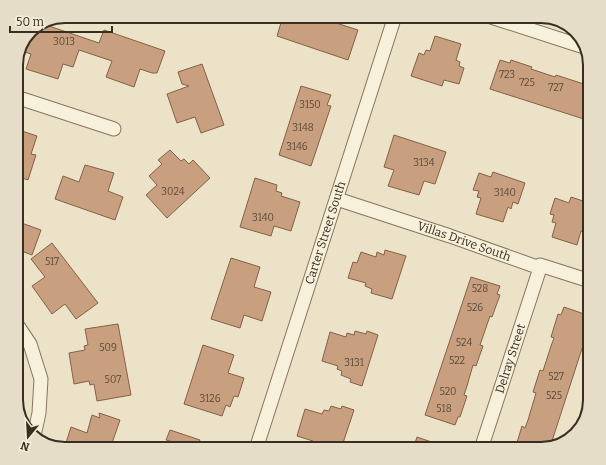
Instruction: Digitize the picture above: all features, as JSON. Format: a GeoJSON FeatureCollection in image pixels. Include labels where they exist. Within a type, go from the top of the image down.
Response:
{"type":"FeatureCollection","features":[{"type":"Feature","properties":{"kind":"street","name":"Carter Street South"},"geometry":{"type":"LineString","coordinates":[[258,442],[393,23]]}},
{"type":"Feature","properties":{"kind":"street"},"geometry":{"type":"LineString","coordinates":[[510,23],[578,45]]}},
{"type":"Feature","properties":{"kind":"street"},"geometry":{"type":"LineString","coordinates":[[23,99],[114,129]]}},
{"type":"Feature","properties":{"kind":"street","name":"Villas Drive South"},"geometry":{"type":"LineString","coordinates":[[337,199],[450,236],[540,268],[540,265],[583,279]]}},
{"type":"Feature","properties":{"kind":"street","name":"Delray Street"},"geometry":{"type":"LineString","coordinates":[[483,442],[540,268]]}},
{"type":"Feature","properties":{"kind":"street"},"geometry":{"type":"LineString","coordinates":[[23,334],[30,344],[40,380],[38,417]]}},
{"type":"Feature","properties":{"kind":"building"},"geometry":{"type":"Polygon","coordinates":[[[281,23],[336,23],[358,30],[348,60],[277,36],[281,23]]]}},
{"type":"Feature","properties":{"kind":"building"},"geometry":{"type":"Polygon","coordinates":[[[49,26],[99,43],[104,30],[165,51],[157,73],[140,69],[134,87],[106,77],[112,61],[79,50],[73,67],[63,64],[58,79],[26,69],[31,54],[25,52],[27,46],[37,33],[49,26]]]}},
{"type":"Feature","properties":{"kind":"building"},"geometry":{"type":"Polygon","coordinates":[[[435,36],[461,44],[456,60],[460,62],[459,66],[464,68],[459,84],[444,80],[442,86],[411,76],[419,53],[424,55],[426,50],[430,51],[435,36]]]}},
{"type":"Feature","properties":{"kind":"building"},"geometry":{"type":"Polygon","coordinates":[[[500,60],[510,63],[511,60],[555,77],[556,75],[583,84],[583,119],[490,89],[500,60]]]}},
{"type":"Feature","properties":{"kind":"building"},"geometry":{"type":"Polygon","coordinates":[[[202,64],[224,125],[201,133],[195,117],[177,123],[167,94],[189,86],[182,84],[178,72],[202,64]]]}},
{"type":"Feature","properties":{"kind":"building"},"geometry":{"type":"Polygon","coordinates":[[[301,86],[331,95],[327,105],[331,106],[311,166],[279,155],[301,86]]]}},
{"type":"Feature","properties":{"kind":"building"},"geometry":{"type":"Polygon","coordinates":[[[23,131],[37,136],[31,154],[36,155],[28,180],[23,178],[23,131]]]}},
{"type":"Feature","properties":{"kind":"building"},"geometry":{"type":"Polygon","coordinates":[[[394,135],[446,152],[435,184],[424,181],[419,195],[388,186],[394,170],[384,167],[394,135]]]}},
{"type":"Feature","properties":{"kind":"building"},"geometry":{"type":"Polygon","coordinates":[[[170,150],[181,161],[184,159],[189,164],[193,160],[210,178],[167,218],[146,195],[157,185],[149,176],[162,164],[158,160],[170,150]]]}},
{"type":"Feature","properties":{"kind":"building"},"geometry":{"type":"Polygon","coordinates":[[[85,165],[114,173],[108,191],[123,197],[115,220],[55,199],[63,176],[79,182],[85,165]]]}},
{"type":"Feature","properties":{"kind":"building"},"geometry":{"type":"Polygon","coordinates":[[[493,172],[525,183],[518,204],[513,202],[511,209],[508,207],[503,222],[476,214],[481,198],[477,197],[479,191],[473,190],[479,173],[491,177],[493,172]]]}},
{"type":"Feature","properties":{"kind":"building"},"geometry":{"type":"Polygon","coordinates":[[[255,178],[277,185],[276,191],[282,193],[281,196],[300,202],[291,231],[274,226],[271,236],[240,227],[255,178]]]}},
{"type":"Feature","properties":{"kind":"building"},"geometry":{"type":"Polygon","coordinates":[[[571,197],[583,201],[583,232],[581,231],[577,245],[552,237],[556,223],[552,222],[554,215],[550,214],[555,198],[569,203],[571,197]]]}},
{"type":"Feature","properties":{"kind":"building"},"geometry":{"type":"Polygon","coordinates":[[[23,224],[41,230],[32,255],[23,252],[23,224]]]}},
{"type":"Feature","properties":{"kind":"building"},"geometry":{"type":"Polygon","coordinates":[[[52,243],[98,303],[76,319],[65,304],[52,314],[32,286],[45,277],[31,259],[52,243]]]}},
{"type":"Feature","properties":{"kind":"building"},"geometry":{"type":"Polygon","coordinates":[[[385,250],[406,256],[392,299],[371,293],[372,289],[365,286],[366,283],[348,278],[353,262],[357,263],[361,252],[376,257],[377,252],[384,255],[385,250]]]}},
{"type":"Feature","properties":{"kind":"building"},"geometry":{"type":"Polygon","coordinates":[[[231,258],[260,267],[254,287],[271,292],[262,321],[244,315],[240,328],[211,319],[231,258]]]}},
{"type":"Feature","properties":{"kind":"building"},"geometry":{"type":"Polygon","coordinates":[[[471,277],[500,286],[497,294],[500,295],[492,317],[490,316],[480,345],[483,346],[476,366],[473,365],[464,395],[467,396],[460,417],[458,417],[455,425],[425,415],[471,277]]]}},
{"type":"Feature","properties":{"kind":"building"},"geometry":{"type":"Polygon","coordinates":[[[564,307],[583,314],[583,346],[552,440],[517,442],[522,426],[525,428],[528,420],[536,393],[533,392],[540,370],[543,371],[554,338],[551,337],[558,314],[561,315],[564,307]]]}},
{"type":"Feature","properties":{"kind":"building"},"geometry":{"type":"Polygon","coordinates":[[[118,324],[131,395],[97,401],[94,384],[90,385],[89,381],[74,384],[69,353],[85,350],[84,346],[88,345],[85,329],[118,324]]]}},
{"type":"Feature","properties":{"kind":"building"},"geometry":{"type":"Polygon","coordinates":[[[355,331],[366,334],[367,331],[378,335],[362,386],[350,382],[351,379],[341,375],[342,371],[337,369],[338,366],[322,361],[330,332],[346,337],[347,333],[354,335],[355,331]]]}},
{"type":"Feature","properties":{"kind":"building"},"geometry":{"type":"Polygon","coordinates":[[[203,345],[234,355],[228,373],[244,378],[238,397],[234,396],[230,407],[226,405],[222,416],[184,404],[203,345]]]}},
{"type":"Feature","properties":{"kind":"building"},"geometry":{"type":"Polygon","coordinates":[[[331,406],[341,409],[342,406],[354,410],[343,442],[313,442],[297,436],[305,409],[322,414],[324,410],[329,411],[331,406]]]}},
{"type":"Feature","properties":{"kind":"building"},"geometry":{"type":"Polygon","coordinates":[[[99,413],[120,420],[112,442],[66,442],[71,427],[87,433],[92,415],[100,418],[99,413]]]}},
{"type":"Feature","properties":{"kind":"building"},"geometry":{"type":"Polygon","coordinates":[[[170,430],[200,440],[199,442],[173,442],[166,440],[170,430]]]}},
{"type":"Feature","properties":{"kind":"building"},"geometry":{"type":"Polygon","coordinates":[[[417,437],[432,442],[415,442],[417,437]]]}}]}
